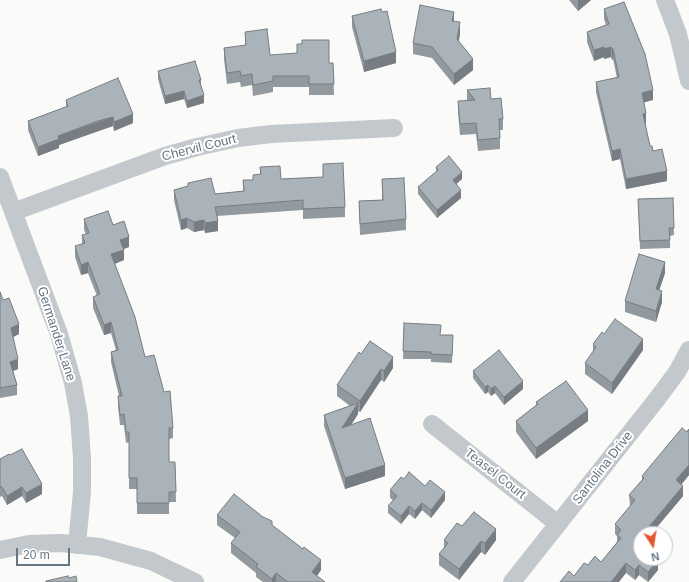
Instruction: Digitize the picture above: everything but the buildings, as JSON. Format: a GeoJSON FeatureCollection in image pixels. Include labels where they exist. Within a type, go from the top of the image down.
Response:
{"type":"FeatureCollection","features":[{"type":"Feature","properties":{"kind":"street"},"geometry":{"type":"LineString","coordinates":[[665,0],[678,34],[689,80]]}},
{"type":"Feature","properties":{"kind":"street","name":"Chervil Court"},"geometry":{"type":"LineString","coordinates":[[13,212],[165,156],[197,147],[238,138],[271,134],[394,128]]}},
{"type":"Feature","properties":{"kind":"street","name":"Germander Lane"},"geometry":{"type":"LineString","coordinates":[[0,177],[59,334],[73,383],[79,416],[82,458],[82,492],[77,545]]}},
{"type":"Feature","properties":{"kind":"street","name":"Santolina Drive"},"geometry":{"type":"LineString","coordinates":[[512,582],[667,386],[689,350]]}},
{"type":"Feature","properties":{"kind":"street","name":"Teasel Court"},"geometry":{"type":"LineString","coordinates":[[432,424],[558,524]]}},
{"type":"Feature","properties":{"kind":"street"},"geometry":{"type":"LineString","coordinates":[[0,550],[29,544],[61,543],[100,547],[150,562],[195,582]]}}]}
